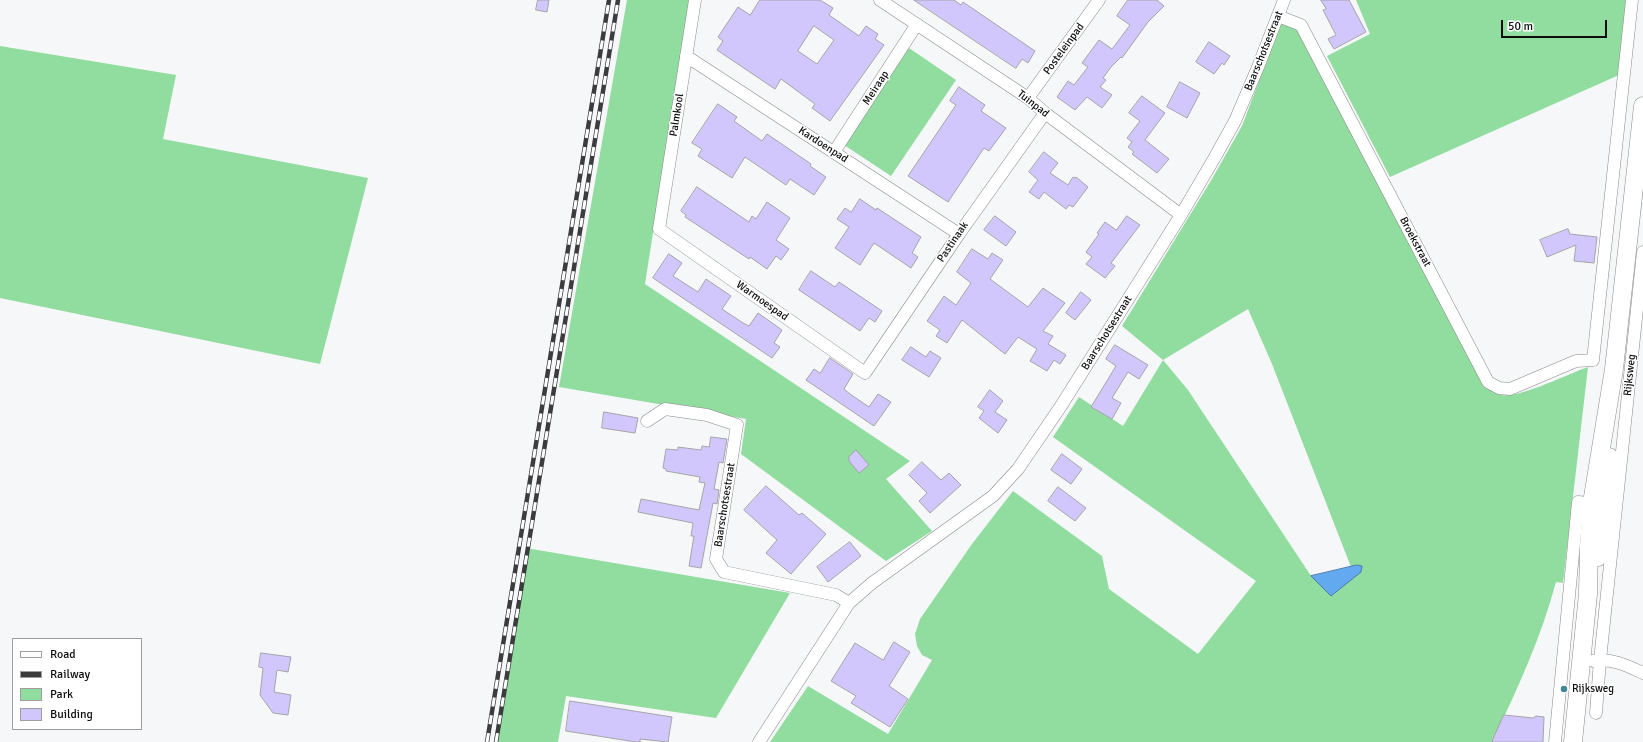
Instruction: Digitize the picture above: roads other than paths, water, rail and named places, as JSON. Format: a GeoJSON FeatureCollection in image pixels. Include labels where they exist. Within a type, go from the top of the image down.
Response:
{"type":"FeatureCollection","features":[{"type":"Feature","properties":{"kind":"main road","name":"Rijksweg"},"geometry":{"type":"LineString","coordinates":[[1573,742],[1588,594],[1601,546],[1599,504],[1612,414],[1614,369],[1643,106]]}},
{"type":"Feature","properties":{"kind":"street","name":"Palmkool"},"geometry":{"type":"LineString","coordinates":[[659,229],[695,0]]}},
{"type":"Feature","properties":{"kind":"street","name":"Tuinpad"},"geometry":{"type":"LineString","coordinates":[[880,0],[1028,98],[1045,113],[1181,215]]}},
{"type":"Feature","properties":{"kind":"street","name":"Posteleinpad"},"geometry":{"type":"LineString","coordinates":[[1028,98],[1099,0]]}},
{"type":"Feature","properties":{"kind":"street","name":"Baarschotsestraat"},"geometry":{"type":"LineString","coordinates":[[759,742],[849,603],[872,583],[993,496],[1018,470],[1061,406],[1181,215],[1235,120],[1284,0]]}},
{"type":"Feature","properties":{"kind":"street","name":"Broekstraat"},"geometry":{"type":"LineString","coordinates":[[1278,16],[1301,25],[1488,382],[1499,388],[1510,388],[1576,362],[1593,360],[1632,0]]}},
{"type":"Feature","properties":{"kind":"street","name":"Meiraap"},"geometry":{"type":"LineString","coordinates":[[834,152],[917,24]]}},
{"type":"Feature","properties":{"kind":"street","name":"Kardoenpad"},"geometry":{"type":"LineString","coordinates":[[686,56],[959,234]]}},
{"type":"Feature","properties":{"kind":"street","name":"Pastinaak"},"geometry":{"type":"LineString","coordinates":[[864,373],[959,234],[1045,113]]}},
{"type":"Feature","properties":{"kind":"street","name":"Warmoespad"},"geometry":{"type":"LineString","coordinates":[[659,229],[864,373]]}},
{"type":"Feature","properties":{"kind":"street","name":"Rijksweg"},"geometry":{"type":"LineString","coordinates":[[1596,713],[1600,660],[1643,252]]}},
{"type":"Feature","properties":{"kind":"street","name":"Baarschotsestraat"},"geometry":{"type":"LineString","coordinates":[[647,421],[665,409],[707,415],[737,425],[716,559],[724,572],[836,595],[849,603]]}},
{"type":"Feature","properties":{"kind":"street"},"geometry":{"type":"LineString","coordinates":[[1555,742],[1578,502],[1599,504]]}},
{"type":"Feature","properties":{"kind":"street"},"geometry":{"type":"LineString","coordinates":[[1582,663],[1600,660],[1620,662],[1643,673]]}},
{"type":"Feature","properties":{"kind":"water"},"geometry":{"type":"Polygon","coordinates":[[[1357,565],[1362,566],[1361,572],[1331,596],[1311,576],[1357,565]]]}},
{"type":"Feature","properties":{"kind":"railway"},"geometry":{"type":"LineString","coordinates":[[487,742],[609,0]]}},
{"type":"Feature","properties":{"kind":"railway"},"geometry":{"type":"LineString","coordinates":[[496,742],[618,0]]}},
{"type":"Feature","properties":{"kind":"place","name":"Rijksweg"},"geometry":{"type":"Point","coordinates":[1564,689]}}]}
